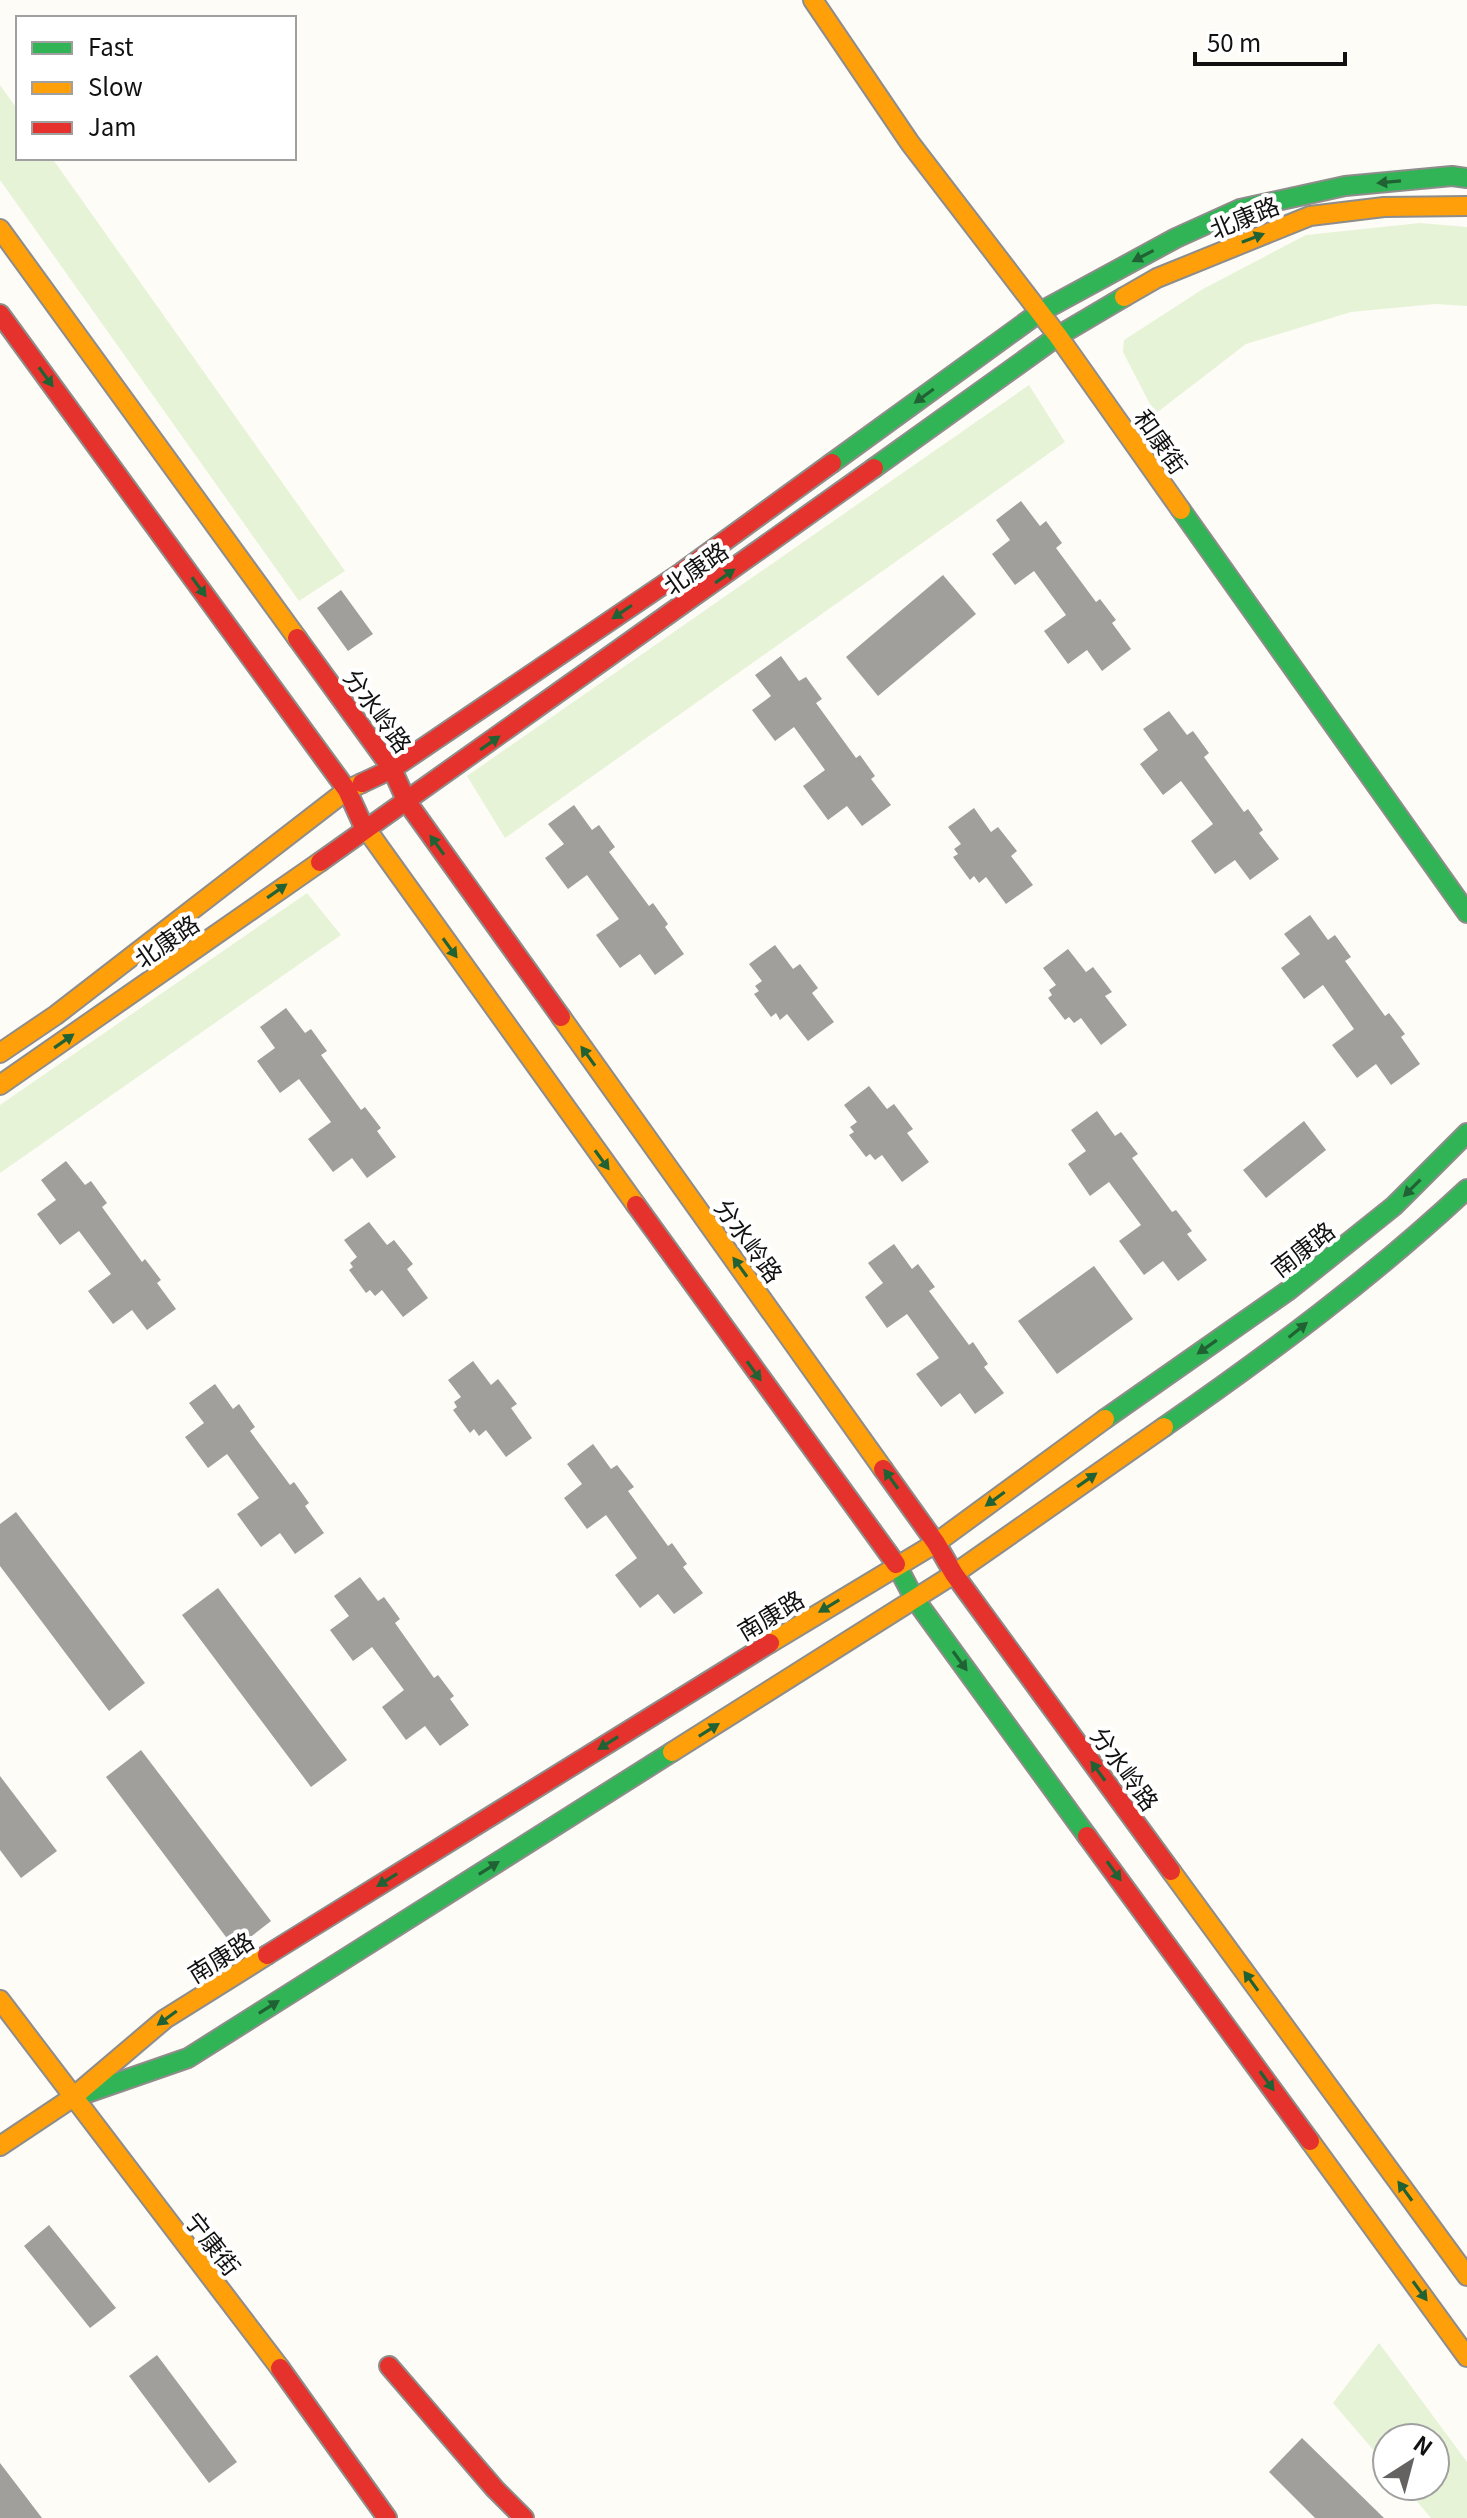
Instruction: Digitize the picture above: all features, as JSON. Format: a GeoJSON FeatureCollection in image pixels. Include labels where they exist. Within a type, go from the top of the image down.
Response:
{"type":"FeatureCollection","features":[{"type":"Feature","properties":{"kind":"main road","name":"和康街"},"geometry":{"type":"LineString","coordinates":[[813,0],[910,143],[1058,336],[1467,913]]}},
{"type":"Feature","properties":{"kind":"main road","name":"北康路"},"geometry":{"type":"LineString","coordinates":[[0,1053],[56,1015],[347,790],[392,769],[682,572],[1040,312],[1176,238],[1240,209],[1345,186],[1452,176],[1467,178]]}},
{"type":"Feature","properties":{"kind":"main road","name":"北康路"},"geometry":{"type":"LineString","coordinates":[[0,1085],[407,802],[1058,336],[1157,278],[1310,216],[1384,207],[1467,206]]}},
{"type":"Feature","properties":{"kind":"main road","name":"分水岭路"},"geometry":{"type":"LineString","coordinates":[[0,229],[392,769],[407,802],[936,1543],[954,1574],[1467,2276]]}},
{"type":"Feature","properties":{"kind":"main road"},"geometry":{"type":"LineString","coordinates":[[0,314],[347,790],[365,830],[896,1565],[914,1598],[1467,2357]]}},
{"type":"Feature","properties":{"kind":"main road","name":"南康路"},"geometry":{"type":"LineString","coordinates":[[0,2146],[72,2098],[165,2019],[936,1543],[1074,1441],[1289,1290],[1394,1206],[1467,1133]]}},
{"type":"Feature","properties":{"kind":"main road","name":"南康路"},"geometry":{"type":"LineString","coordinates":[[72,2098],[188,2058],[954,1574],[1259,1361],[1421,1232],[1467,1189]]}},
{"type":"Feature","properties":{"kind":"main road","name":"宁康街"},"geometry":{"type":"LineString","coordinates":[[0,2000],[301,2396],[387,2518]]}},
{"type":"Feature","properties":{"kind":"main road"},"geometry":{"type":"LineString","coordinates":[[1450,2332],[1467,2323]]}},
{"type":"Feature","properties":{"kind":"main road"},"geometry":{"type":"LineString","coordinates":[[389,2366],[495,2489],[524,2518]]}},
{"type":"Feature","properties":{"kind":"green space"},"geometry":{"type":"Polygon","coordinates":[[[0,85],[16,107],[16,160],[53,160],[345,571],[299,601],[0,180],[0,85]]]}},
{"type":"Feature","properties":{"kind":"green space"},"geometry":{"type":"Polygon","coordinates":[[[1420,223],[1467,227],[1467,306],[1435,304],[1351,312],[1246,344],[1155,414],[1123,352],[1124,340],[1203,289],[1306,235],[1420,223]]]}},
{"type":"Feature","properties":{"kind":"green space"},"geometry":{"type":"Polygon","coordinates":[[[1029,385],[1065,442],[505,838],[467,776],[1029,385]]]}},
{"type":"Feature","properties":{"kind":"green space"},"geometry":{"type":"Polygon","coordinates":[[[307,893],[341,935],[0,1173],[0,1105],[307,893]]]}},
{"type":"Feature","properties":{"kind":"green space"},"geometry":{"type":"Polygon","coordinates":[[[1379,2343],[1437,2422],[1371,2422],[1371,2447],[1333,2403],[1379,2343]]]}},
{"type":"Feature","properties":{"kind":"green space"},"geometry":{"type":"Polygon","coordinates":[[[1451,2440],[1467,2462],[1467,2518],[1431,2518],[1418,2502],[1451,2502],[1451,2440]]]}},
{"type":"Feature","properties":{"kind":"building"},"geometry":{"type":"Polygon","coordinates":[[[1021,501],[1040,526],[1046,521],[1062,543],[1056,548],[1096,602],[1100,599],[1116,620],[1112,623],[1131,649],[1102,671],[1087,650],[1068,664],[1044,631],[1066,615],[1034,571],[1015,585],[992,554],[1010,540],[996,520],[1021,501]]]}},
{"type":"Feature","properties":{"kind":"building"},"geometry":{"type":"Polygon","coordinates":[[[943,575],[976,614],[878,696],[846,657],[943,575]]]}},
{"type":"Feature","properties":{"kind":"building"},"geometry":{"type":"Polygon","coordinates":[[[341,590],[373,634],[348,651],[317,608],[341,590]]]}},
{"type":"Feature","properties":{"kind":"building"},"geometry":{"type":"Polygon","coordinates":[[[781,656],[799,681],[806,677],[822,699],[816,703],[856,758],[860,755],[875,776],[871,779],[891,805],[862,826],[847,806],[828,820],[803,786],[825,770],[794,727],[775,741],[752,710],[771,696],[755,675],[781,656]]]}},
{"type":"Feature","properties":{"kind":"building"},"geometry":{"type":"Polygon","coordinates":[[[1169,711],[1187,735],[1193,731],[1209,753],[1204,757],[1244,812],[1248,809],[1263,830],[1259,833],[1279,859],[1250,880],[1235,860],[1215,874],[1191,841],[1213,824],[1181,781],[1163,795],[1140,764],[1158,750],[1143,729],[1169,711]]]}},
{"type":"Feature","properties":{"kind":"building"},"geometry":{"type":"Polygon","coordinates":[[[574,805],[592,830],[599,825],[615,847],[609,852],[649,906],[653,903],[684,954],[655,975],[640,954],[620,968],[596,935],[619,919],[587,875],[568,889],[545,858],[564,844],[548,824],[574,805]]]}},
{"type":"Feature","properties":{"kind":"building"},"geometry":{"type":"Polygon","coordinates":[[[974,808],[991,832],[998,827],[1017,851],[1011,856],[1033,885],[1006,904],[986,877],[979,883],[974,876],[970,880],[953,857],[958,854],[954,849],[961,844],[948,827],[974,808]]]}},
{"type":"Feature","properties":{"kind":"building"},"geometry":{"type":"Polygon","coordinates":[[[1310,915],[1328,940],[1335,935],[1351,957],[1345,961],[1385,1016],[1389,1013],[1405,1034],[1401,1037],[1420,1064],[1391,1085],[1376,1064],[1357,1078],[1332,1045],[1354,1029],[1323,985],[1304,999],[1281,968],[1300,954],[1284,934],[1310,915]]]}},
{"type":"Feature","properties":{"kind":"building"},"geometry":{"type":"Polygon","coordinates":[[[775,945],[793,969],[800,964],[818,988],[812,993],[834,1022],[808,1041],[787,1014],[780,1020],[776,1013],[771,1017],[754,994],[759,991],[755,986],[762,981],[749,964],[775,945]]]}},
{"type":"Feature","properties":{"kind":"building"},"geometry":{"type":"Polygon","coordinates":[[[1068,949],[1086,972],[1093,967],[1112,992],[1105,996],[1127,1025],[1101,1045],[1081,1018],[1074,1023],[1069,1017],[1065,1020],[1048,998],[1052,995],[1049,990],[1056,985],[1043,968],[1068,949]]]}},
{"type":"Feature","properties":{"kind":"building"},"geometry":{"type":"Polygon","coordinates":[[[286,1008],[305,1033],[311,1029],[327,1051],[321,1055],[361,1110],[365,1107],[381,1128],[377,1131],[396,1157],[367,1178],[352,1158],[333,1172],[308,1139],[331,1122],[299,1079],[280,1093],[257,1061],[275,1048],[260,1027],[286,1008]]]}},
{"type":"Feature","properties":{"kind":"building"},"geometry":{"type":"Polygon","coordinates":[[[869,1086],[887,1109],[894,1104],[913,1129],[907,1133],[929,1162],[902,1182],[882,1155],[875,1160],[870,1154],[866,1157],[849,1135],[854,1132],[850,1127],[857,1122],[844,1105],[869,1086]]]}},
{"type":"Feature","properties":{"kind":"building"},"geometry":{"type":"Polygon","coordinates":[[[1097,1111],[1115,1136],[1121,1132],[1138,1154],[1132,1158],[1172,1212],[1176,1210],[1192,1231],[1187,1234],[1207,1260],[1178,1281],[1163,1261],[1144,1275],[1119,1241],[1141,1225],[1109,1182],[1090,1196],[1068,1164],[1086,1151],[1071,1130],[1097,1111]]]}},
{"type":"Feature","properties":{"kind":"building"},"geometry":{"type":"Polygon","coordinates":[[[1304,1121],[1326,1150],[1266,1198],[1243,1170],[1304,1121]]]}},
{"type":"Feature","properties":{"kind":"building"},"geometry":{"type":"Polygon","coordinates":[[[66,1161],[85,1185],[91,1181],[107,1203],[102,1207],[142,1262],[145,1259],[161,1280],[157,1283],[176,1309],[147,1330],[132,1310],[113,1324],[88,1291],[111,1274],[79,1231],[60,1245],[37,1214],[56,1200],[41,1180],[66,1161]]]}},
{"type":"Feature","properties":{"kind":"building"},"geometry":{"type":"Polygon","coordinates":[[[369,1222],[387,1245],[394,1240],[413,1264],[407,1269],[428,1298],[403,1317],[382,1290],[375,1296],[370,1290],[366,1293],[349,1270],[353,1267],[350,1263],[357,1257],[344,1240],[369,1222]]]}},
{"type":"Feature","properties":{"kind":"building"},"geometry":{"type":"Polygon","coordinates":[[[894,1244],[912,1269],[918,1264],[935,1287],[929,1291],[969,1345],[973,1342],[988,1364],[984,1367],[1004,1393],[975,1414],[960,1393],[941,1407],[916,1374],[939,1358],[907,1314],[887,1328],[865,1297],[883,1283],[868,1263],[894,1244]]]}},
{"type":"Feature","properties":{"kind":"building"},"geometry":{"type":"Polygon","coordinates":[[[1094,1266],[1133,1319],[1057,1374],[1018,1321],[1094,1266]]]}},
{"type":"Feature","properties":{"kind":"building"},"geometry":{"type":"Polygon","coordinates":[[[473,1361],[491,1385],[498,1379],[517,1404],[511,1408],[532,1438],[506,1457],[486,1430],[479,1436],[474,1429],[470,1433],[453,1410],[457,1407],[454,1402],[461,1397],[448,1380],[473,1361]]]}},
{"type":"Feature","properties":{"kind":"building"},"geometry":{"type":"Polygon","coordinates":[[[215,1384],[233,1409],[239,1404],[255,1427],[250,1431],[290,1485],[294,1482],[309,1503],[305,1506],[324,1533],[295,1554],[280,1533],[261,1547],[237,1514],[259,1498],[227,1454],[208,1468],[185,1437],[204,1423],[189,1403],[215,1384]]]}},
{"type":"Feature","properties":{"kind":"building"},"geometry":{"type":"Polygon","coordinates":[[[593,1444],[611,1469],[617,1465],[634,1487],[628,1491],[668,1546],[672,1543],[687,1564],[683,1567],[703,1593],[674,1614],[658,1594],[640,1608],[615,1575],[637,1558],[606,1515],[587,1529],[564,1498],[582,1484],[567,1464],[593,1444]]]}},
{"type":"Feature","properties":{"kind":"building"},"geometry":{"type":"Polygon","coordinates":[[[16,1512],[145,1683],[109,1711],[0,1566],[0,1524],[16,1512]]]}},
{"type":"Feature","properties":{"kind":"building"},"geometry":{"type":"Polygon","coordinates":[[[360,1577],[378,1601],[384,1597],[400,1619],[395,1623],[434,1678],[438,1675],[454,1696],[450,1699],[469,1725],[440,1746],[425,1726],[406,1740],[382,1707],[404,1690],[372,1647],[353,1661],[330,1630],[349,1616],[334,1596],[360,1577]]]}},
{"type":"Feature","properties":{"kind":"building"},"geometry":{"type":"Polygon","coordinates":[[[218,1588],[347,1760],[311,1787],[182,1615],[218,1588]]]}},
{"type":"Feature","properties":{"kind":"building"},"geometry":{"type":"Polygon","coordinates":[[[141,1750],[271,1921],[235,1949],[106,1777],[141,1750]]]}},
{"type":"Feature","properties":{"kind":"building"},"geometry":{"type":"Polygon","coordinates":[[[0,1776],[57,1851],[21,1878],[0,1850],[0,1776]]]}},
{"type":"Feature","properties":{"kind":"building"},"geometry":{"type":"Polygon","coordinates":[[[49,2225],[116,2308],[90,2328],[24,2246],[49,2225]]]}},
{"type":"Feature","properties":{"kind":"building"},"geometry":{"type":"Polygon","coordinates":[[[157,2355],[237,2462],[209,2483],[129,2376],[157,2355]]]}},
{"type":"Feature","properties":{"kind":"building"},"geometry":{"type":"Polygon","coordinates":[[[1302,2438],[1384,2518],[1315,2518],[1269,2472],[1302,2438]]]}},
{"type":"Feature","properties":{"kind":"building"},"geometry":{"type":"Polygon","coordinates":[[[0,2463],[42,2518],[0,2518],[0,2463]]]}},
{"type":"Feature","properties":{"kind":"traffic: fast"},"geometry":{"type":"LineString","coordinates":[[832,463],[1040,312],[1176,238],[1240,209],[1345,186],[1452,176],[1467,178]]}},
{"type":"Feature","properties":{"kind":"traffic: fast"},"geometry":{"type":"LineString","coordinates":[[874,468],[1058,336],[1124,297]]}},
{"type":"Feature","properties":{"kind":"traffic: fast"},"geometry":{"type":"LineString","coordinates":[[1181,510],[1467,913]]}},
{"type":"Feature","properties":{"kind":"traffic: fast"},"geometry":{"type":"LineString","coordinates":[[1105,1419],[1289,1290],[1394,1206],[1467,1133]]}},
{"type":"Feature","properties":{"kind":"traffic: fast"},"geometry":{"type":"LineString","coordinates":[[1164,1427],[1320,1314],[1467,1189]]}},
{"type":"Feature","properties":{"kind":"traffic: fast"},"geometry":{"type":"LineString","coordinates":[[896,1564],[914,1598],[1087,1836]]}},
{"type":"Feature","properties":{"kind":"traffic: fast"},"geometry":{"type":"LineString","coordinates":[[87,2093],[188,2058],[672,1752]]}},
{"type":"Feature","properties":{"kind":"traffic: slow"},"geometry":{"type":"LineString","coordinates":[[813,0],[910,143],[1058,336],[1181,510]]}},
{"type":"Feature","properties":{"kind":"traffic: slow"},"geometry":{"type":"LineString","coordinates":[[1124,297],[1157,278],[1310,216],[1384,207],[1467,206]]}},
{"type":"Feature","properties":{"kind":"traffic: slow"},"geometry":{"type":"LineString","coordinates":[[0,229],[297,638]]}},
{"type":"Feature","properties":{"kind":"traffic: slow"},"geometry":{"type":"LineString","coordinates":[[0,1053],[56,1015],[347,790],[362,783]]}},
{"type":"Feature","properties":{"kind":"traffic: slow"},"geometry":{"type":"LineString","coordinates":[[362,823],[636,1205]]}},
{"type":"Feature","properties":{"kind":"traffic: slow"},"geometry":{"type":"LineString","coordinates":[[0,1085],[320,862]]}},
{"type":"Feature","properties":{"kind":"traffic: slow"},"geometry":{"type":"LineString","coordinates":[[561,1017],[883,1469]]}},
{"type":"Feature","properties":{"kind":"traffic: slow"},"geometry":{"type":"LineString","coordinates":[[770,1643],[936,1543],[1105,1419]]}},
{"type":"Feature","properties":{"kind":"traffic: slow"},"geometry":{"type":"LineString","coordinates":[[672,1752],[954,1574],[1164,1427]]}},
{"type":"Feature","properties":{"kind":"traffic: slow"},"geometry":{"type":"LineString","coordinates":[[1171,1871],[1467,2276]]}},
{"type":"Feature","properties":{"kind":"traffic: slow"},"geometry":{"type":"LineString","coordinates":[[0,2146],[72,2098],[165,2019],[267,1955]]}},
{"type":"Feature","properties":{"kind":"traffic: slow"},"geometry":{"type":"LineString","coordinates":[[0,2000],[280,2368]]}},
{"type":"Feature","properties":{"kind":"traffic: slow"},"geometry":{"type":"LineString","coordinates":[[1310,2141],[1467,2357]]}},
{"type":"Feature","properties":{"kind":"traffic: jam"},"geometry":{"type":"LineString","coordinates":[[0,314],[347,790],[362,823]]}},
{"type":"Feature","properties":{"kind":"traffic: jam"},"geometry":{"type":"LineString","coordinates":[[362,783],[392,769],[682,572],[832,463]]}},
{"type":"Feature","properties":{"kind":"traffic: jam"},"geometry":{"type":"LineString","coordinates":[[320,862],[874,468]]}},
{"type":"Feature","properties":{"kind":"traffic: jam"},"geometry":{"type":"LineString","coordinates":[[297,638],[392,769],[407,802],[561,1017]]}},
{"type":"Feature","properties":{"kind":"traffic: jam"},"geometry":{"type":"LineString","coordinates":[[636,1205],[896,1564]]}},
{"type":"Feature","properties":{"kind":"traffic: jam"},"geometry":{"type":"LineString","coordinates":[[883,1469],[936,1543],[954,1574],[1171,1871]]}},
{"type":"Feature","properties":{"kind":"traffic: jam"},"geometry":{"type":"LineString","coordinates":[[267,1955],[770,1643]]}},
{"type":"Feature","properties":{"kind":"traffic: jam"},"geometry":{"type":"LineString","coordinates":[[1087,1836],[1310,2141]]}},
{"type":"Feature","properties":{"kind":"traffic: jam"},"geometry":{"type":"LineString","coordinates":[[389,2366],[495,2489],[524,2518]]}},
{"type":"Feature","properties":{"kind":"traffic: jam"},"geometry":{"type":"LineString","coordinates":[[280,2368],[387,2518]]}}]}
